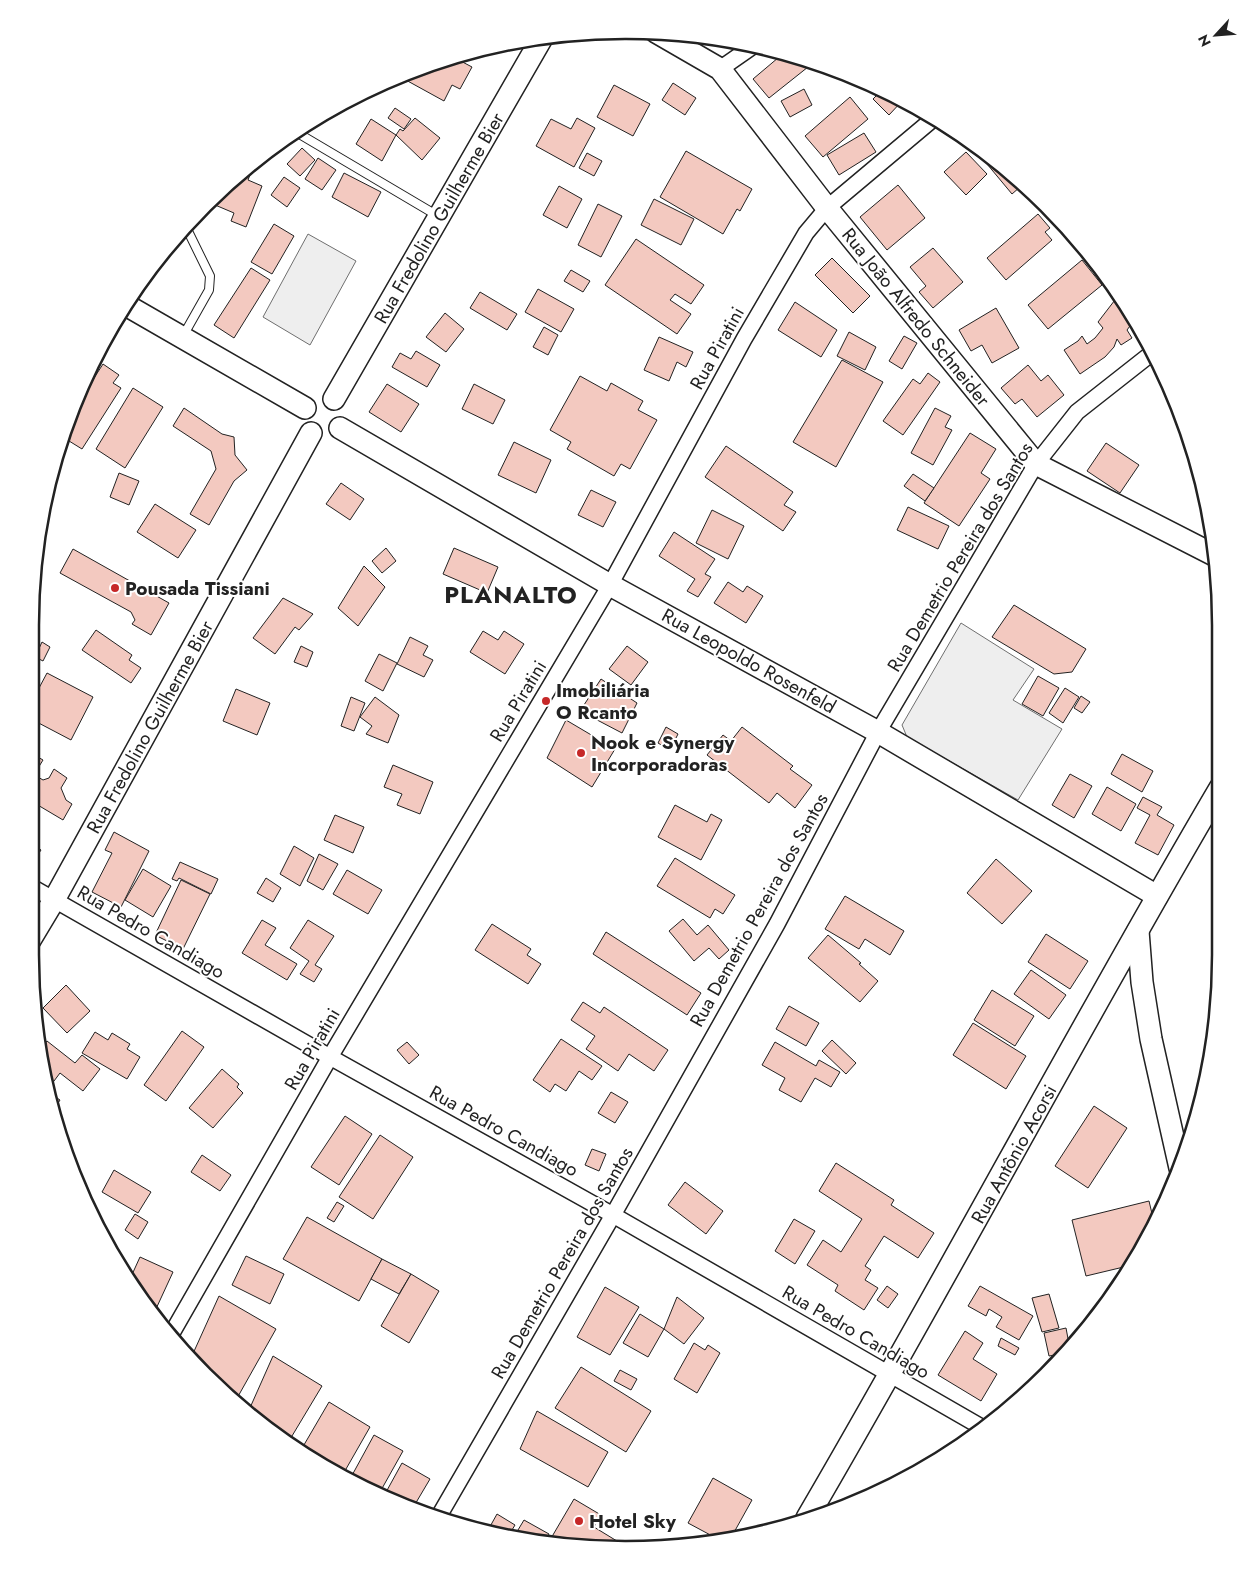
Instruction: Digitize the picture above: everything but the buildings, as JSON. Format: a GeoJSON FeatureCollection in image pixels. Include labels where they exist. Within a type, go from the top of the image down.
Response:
{"type":"FeatureCollection","features":[{"type":"Feature","properties":{"kind":"street","name":"Rua João Alfredo Schneider"},"geometry":{"type":"LineString","coordinates":[[671,41],[720,69],[827,208],[1036,464],[1207,552]]}},
{"type":"Feature","properties":{"kind":"street","name":"Rua Fredolino Guilherme Bier"},"geometry":{"type":"LineString","coordinates":[[334,400],[537,46]]}},
{"type":"Feature","properties":{"kind":"street"},"geometry":{"type":"LineString","coordinates":[[720,69],[745,51]]}},
{"type":"Feature","properties":{"kind":"street","name":"Rua Piratini"},"geometry":{"type":"LineString","coordinates":[[174,1329],[330,1057],[610,585],[744,339],[806,233],[827,208],[928,123]]}},
{"type":"Feature","properties":{"kind":"street"},"geometry":{"type":"LineString","coordinates":[[132,309],[305,408]]}},
{"type":"Feature","properties":{"kind":"street","name":"Rua Demetrio Pereira dos Santos"},"geometry":{"type":"LineString","coordinates":[[442,1511],[613,1215],[777,924],[878,732],[1036,464],[1077,412],[1147,357]]}},
{"type":"Feature","properties":{"kind":"street"},"geometry":{"type":"LineString","coordinates":[[328,397],[334,400],[342,409],[343,422],[340,428],[336,433],[324,437],[312,433],[303,422],[305,408],[314,398],[328,397]]}},
{"type":"Feature","properties":{"kind":"street","name":"Rua Leopoldo Rosenfeld"},"geometry":{"type":"LineString","coordinates":[[340,428],[610,585],[878,732],[1157,896]]}},
{"type":"Feature","properties":{"kind":"street","name":"Rua Fredolino Guilherme Bier"},"geometry":{"type":"LineString","coordinates":[[39,925],[312,433]]}},
{"type":"Feature","properties":{"kind":"street","name":"Rua Antônio Acorsi"},"geometry":{"type":"LineString","coordinates":[[811,1511],[890,1375],[1157,896],[1212,802]]}},
{"type":"Feature","properties":{"kind":"street","name":"Rua Pedro Candiago"},"geometry":{"type":"LineString","coordinates":[[39,891],[613,1215],[976,1425]]}},
{"type":"Feature","properties":{"kind":"street"},"geometry":{"type":"LineString","coordinates":[[1138,931],[1142,982],[1151,1039],[1177,1154]]}},
{"type":"Feature","properties":{"kind":"lane"},"geometry":{"type":"LineString","coordinates":[[303,136],[440,217]]}},
{"type":"Feature","properties":{"kind":"lane"},"geometry":{"type":"LineString","coordinates":[[182,337],[209,290],[210,276],[190,233]]}},
{"type":"Feature","properties":{"kind":"shaded area"},"geometry":{"type":"Polygon","coordinates":[[[308,234],[356,261],[310,345],[263,317],[308,234]]]}},
{"type":"Feature","properties":{"kind":"shaded area"},"geometry":{"type":"Polygon","coordinates":[[[961,623],[1034,669],[1013,700],[1062,729],[1018,800],[907,737],[902,725],[961,623]]]}},
{"type":"Feature","properties":{"kind":"place","name":"Pousada Tissiani"},"geometry":{"type":"Point","coordinates":[115,588]}},
{"type":"Feature","properties":{"kind":"place","name":"Imobiliária O Rcanto"},"geometry":{"type":"Point","coordinates":[546,701]}},
{"type":"Feature","properties":{"kind":"place","name":"Nook e Synergy Incorporadoras"},"geometry":{"type":"Point","coordinates":[581,753]}},
{"type":"Feature","properties":{"kind":"place","name":"Hotel Sky"},"geometry":{"type":"Point","coordinates":[579,1521]}},
{"type":"Feature","properties":{"kind":"district","name":"PLANALTO"},"geometry":{"type":"Point","coordinates":[511,594]}}]}
